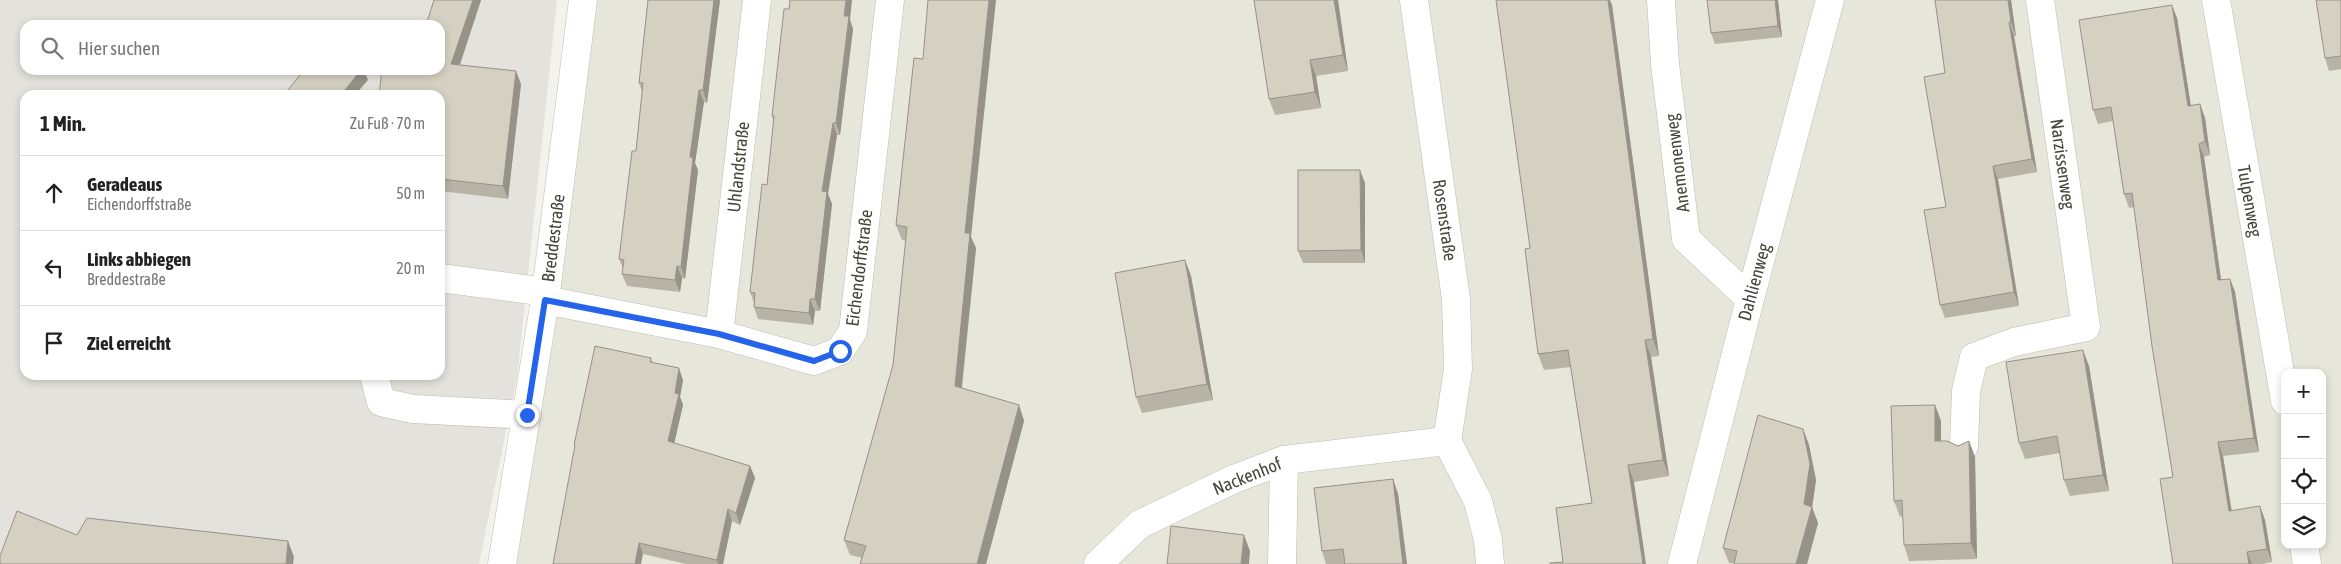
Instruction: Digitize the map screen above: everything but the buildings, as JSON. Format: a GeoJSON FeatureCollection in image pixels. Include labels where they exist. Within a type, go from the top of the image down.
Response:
{"type":"FeatureCollection","features":[{"type":"Feature","properties":{"kind":"street","name":"Breddestraße"},"geometry":{"type":"LineString","coordinates":[[502,564],[546,296],[583,0]]}},
{"type":"Feature","properties":{"kind":"street","name":"Uhlandstraße"},"geometry":{"type":"LineString","coordinates":[[719,334],[757,0]]}},
{"type":"Feature","properties":{"kind":"street","name":"Eichendorffstraße"},"geometry":{"type":"LineString","coordinates":[[445,279],[546,296],[719,334],[814,361],[840,351],[853,331],[890,0]]}},
{"type":"Feature","properties":{"kind":"street","name":"Rosenstraße"},"geometry":{"type":"LineString","coordinates":[[1414,0],[1456,299],[1458,369],[1447,440]]}},
{"type":"Feature","properties":{"kind":"street","name":"Anemonenweg"},"geometry":{"type":"LineString","coordinates":[[1661,0],[1665,64],[1686,239],[1750,299]]}},
{"type":"Feature","properties":{"kind":"street","name":"Dahlienweg"},"geometry":{"type":"LineString","coordinates":[[1682,564],[1830,0]]}},
{"type":"Feature","properties":{"kind":"street","name":"Narzissenweg"},"geometry":{"type":"LineString","coordinates":[[1964,446],[1966,390],[1974,357],[2014,342],[2086,327],[2040,0]]}},
{"type":"Feature","properties":{"kind":"street","name":"Tulpenweg"},"geometry":{"type":"LineString","coordinates":[[2216,0],[2281,379]]}},
{"type":"Feature","properties":{"kind":"street"},"geometry":{"type":"LineString","coordinates":[[375,380],[381,402],[413,409],[527,415]]}},
{"type":"Feature","properties":{"kind":"street","name":"Nackenhof"},"geometry":{"type":"LineString","coordinates":[[1098,564],[1140,524],[1234,478],[1284,460],[1447,440]]}},
{"type":"Feature","properties":{"kind":"street"},"geometry":{"type":"LineString","coordinates":[[1447,440],[1478,501],[1488,540],[1490,564]]}},
{"type":"Feature","properties":{"kind":"street"},"geometry":{"type":"LineString","coordinates":[[1282,564],[1284,460]]}},
{"type":"Feature","properties":{"kind":"street"},"geometry":{"type":"LineString","coordinates":[[2305,549],[2307,564]]}},
{"type":"Feature","properties":{"kind":"shaded area"},"geometry":{"type":"Polygon","coordinates":[[[0,0],[557,0],[517,378],[479,564],[0,564],[0,0]]]}},
{"type":"Feature","properties":{"kind":"shaded area"},"geometry":{"type":"Polygon","coordinates":[[[596,0],[2341,0],[2341,564],[502,564],[596,0]]]}},
{"type":"Feature","properties":{"kind":"route"},"geometry":{"type":"LineString","coordinates":[[527,415],[545,300],[719,334],[814,361],[840,351]]}}]}
